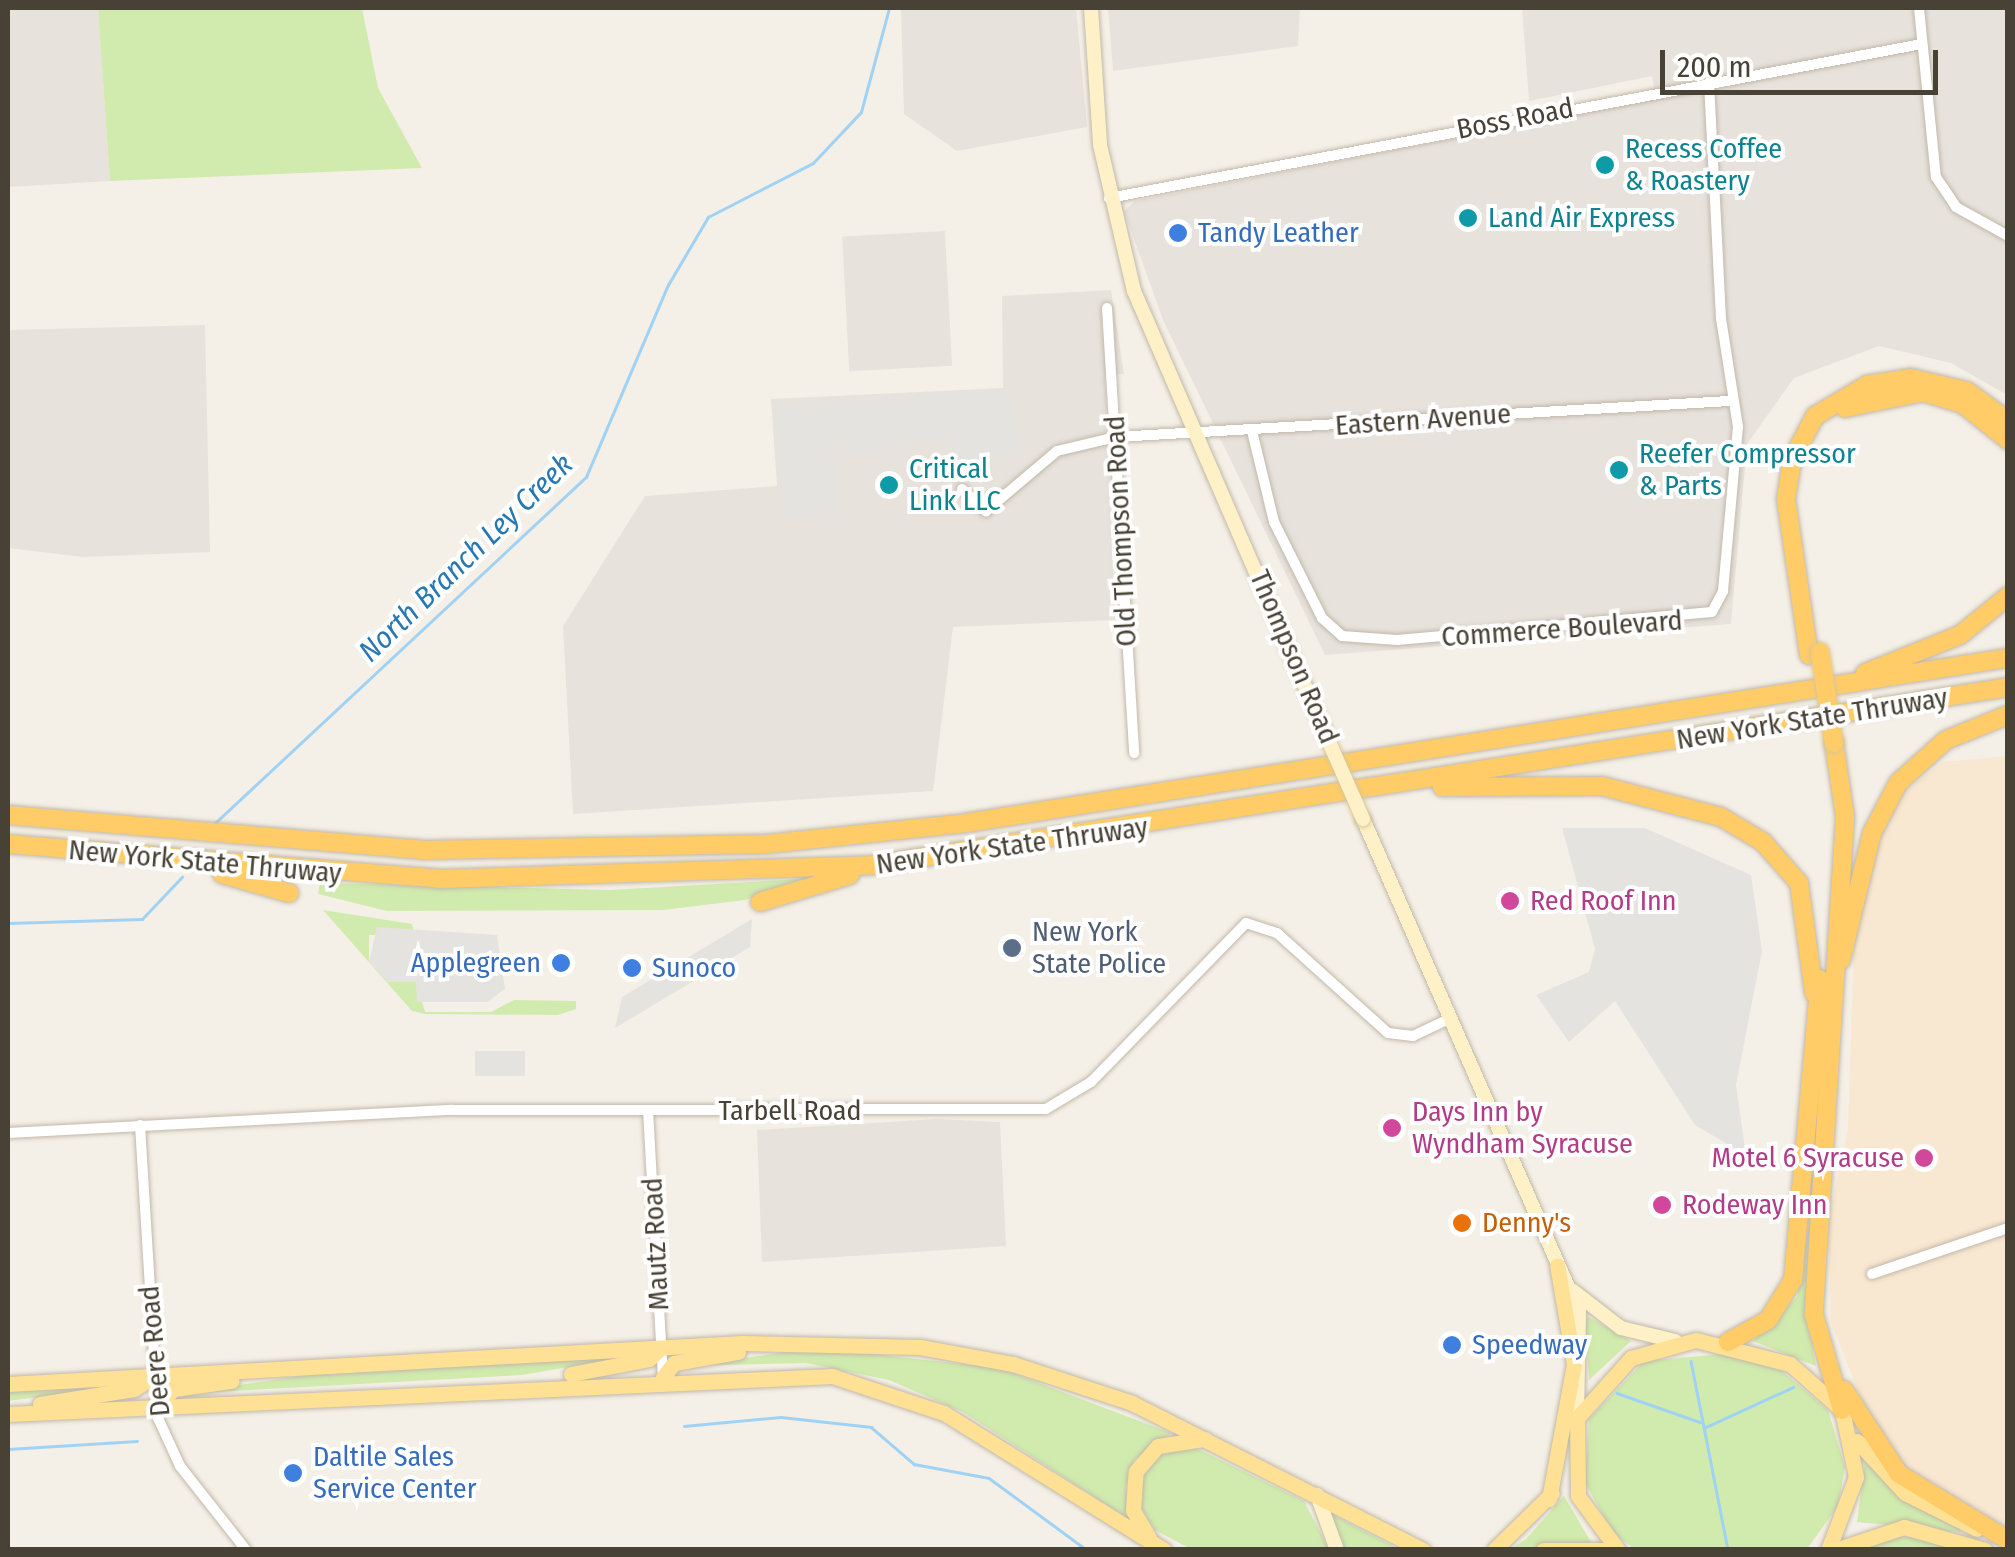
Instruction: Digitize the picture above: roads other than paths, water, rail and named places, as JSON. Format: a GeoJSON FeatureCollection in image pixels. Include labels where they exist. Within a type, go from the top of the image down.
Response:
{"type":"FeatureCollection","features":[{"type":"Feature","properties":{"kind":"highway"},"geometry":{"type":"LineString","coordinates":[[1842,1410],[1814,1316],[1833,846],[1829,744],[1786,500],[1792,460],[1815,416],[1866,384],[1911,378],[1967,391],[2008,421]]}},
{"type":"Feature","properties":{"kind":"highway"},"geometry":{"type":"LineString","coordinates":[[1815,654],[1796,493],[1814,432],[1864,399],[1902,391],[1964,404],[2008,440]]}},
{"type":"Feature","properties":{"kind":"highway"},"geometry":{"type":"LineString","coordinates":[[1830,686],[1960,634],[2008,596]]}},
{"type":"Feature","properties":{"kind":"highway","name":"New York State Thruway"},"geometry":{"type":"LineString","coordinates":[[8,815],[428,850],[767,844],[966,824],[2008,658]]}},
{"type":"Feature","properties":{"kind":"highway","name":"New York State Thruway"},"geometry":{"type":"LineString","coordinates":[[8,844],[184,861],[557,880],[908,862],[2008,687]]}},
{"type":"Feature","properties":{"kind":"highway"},"geometry":{"type":"LineString","coordinates":[[1728,1342],[1768,1320],[1790,1294],[1822,1044],[1847,928],[1881,809],[1946,740],[2008,715]]}},
{"type":"Feature","properties":{"kind":"highway"},"geometry":{"type":"LineString","coordinates":[[1382,789],[1602,786],[1721,817],[1763,842],[1798,883],[1812,934],[1822,1044]]}},
{"type":"Feature","properties":{"kind":"highway"},"geometry":{"type":"LineString","coordinates":[[184,861],[289,893]]}},
{"type":"Feature","properties":{"kind":"highway"},"geometry":{"type":"LineString","coordinates":[[760,902],[908,862]]}},
{"type":"Feature","properties":{"kind":"highway"},"geometry":{"type":"LineString","coordinates":[[1814,1316],[1858,1420],[1888,1463],[2008,1541]]}},
{"type":"Feature","properties":{"kind":"main road"},"geometry":{"type":"LineString","coordinates":[[1549,1500],[1574,1364],[1557,1264]]}},
{"type":"Feature","properties":{"kind":"main road"},"geometry":{"type":"LineString","coordinates":[[663,1377],[674,1363],[806,1341]]}},
{"type":"Feature","properties":{"kind":"main road"},"geometry":{"type":"LineString","coordinates":[[8,1384],[806,1341],[1014,1364],[1208,1439],[1423,1550]]}},
{"type":"Feature","properties":{"kind":"main road"},"geometry":{"type":"LineString","coordinates":[[1494,1550],[1549,1500],[1572,1443],[1577,1418],[1614,1370],[1675,1342],[1728,1342],[1790,1364],[1842,1410],[1850,1429],[1905,1493],[2008,1541]]}},
{"type":"Feature","properties":{"kind":"main road"},"geometry":{"type":"LineString","coordinates":[[519,1385],[649,1359],[661,1348]]}},
{"type":"Feature","properties":{"kind":"main road"},"geometry":{"type":"LineString","coordinates":[[156,1405],[174,1388],[308,1368]]}},
{"type":"Feature","properties":{"kind":"main road"},"geometry":{"type":"LineString","coordinates":[[8,1412],[663,1377],[813,1374],[893,1391],[1158,1546]]}},
{"type":"Feature","properties":{"kind":"main road"},"geometry":{"type":"LineString","coordinates":[[8,1412],[134,1389],[155,1376]]}},
{"type":"Feature","properties":{"kind":"main road"},"geometry":{"type":"LineString","coordinates":[[1832,1550],[1853,1498],[1850,1429]]}},
{"type":"Feature","properties":{"kind":"main road"},"geometry":{"type":"LineString","coordinates":[[1158,1546],[1133,1510],[1136,1471],[1158,1446],[1208,1439]]}},
{"type":"Feature","properties":{"kind":"main road"},"geometry":{"type":"LineString","coordinates":[[1572,1443],[1578,1496],[1618,1550]]}},
{"type":"Feature","properties":{"kind":"main road"},"geometry":{"type":"LineString","coordinates":[[1832,1550],[1904,1527],[1985,1550]]}},
{"type":"Feature","properties":{"kind":"main road"},"geometry":{"type":"LineString","coordinates":[[1542,1550],[1605,1550]]}},
{"type":"Feature","properties":{"kind":"street","name":"Thompson Road"},"geometry":{"type":"LineString","coordinates":[[1091,8],[1110,198],[1147,328],[1569,1287],[1585,1351],[1577,1418]]}},
{"type":"Feature","properties":{"kind":"street"},"geometry":{"type":"LineString","coordinates":[[1919,8],[1936,177],[1956,206],[2008,236]]}},
{"type":"Feature","properties":{"kind":"street","name":"Boss Road"},"geometry":{"type":"LineString","coordinates":[[1110,198],[1922,44]]}},
{"type":"Feature","properties":{"kind":"street","name":"Commerce Boulevard"},"geometry":{"type":"LineString","coordinates":[[1252,431],[1274,522],[1322,618],[1349,638],[1410,640],[1712,612],[1724,591],[1738,427],[1729,400],[1709,82]]}},
{"type":"Feature","properties":{"kind":"street","name":"Old Thompson Road"},"geometry":{"type":"LineString","coordinates":[[1107,308],[1134,754]]}},
{"type":"Feature","properties":{"kind":"street","name":"Eastern Avenue"},"geometry":{"type":"LineString","coordinates":[[962,488],[986,512],[1057,452],[1116,437],[1729,400]]}},
{"type":"Feature","properties":{"kind":"street","name":"Tarbell Road"},"geometry":{"type":"LineString","coordinates":[[8,1132],[648,1110],[1046,1108],[1091,1082],[1246,923],[1278,933],[1388,1032],[1413,1036],[1451,1018]]}},
{"type":"Feature","properties":{"kind":"street","name":"Mautz Road"},"geometry":{"type":"LineString","coordinates":[[648,1110],[663,1377]]}},
{"type":"Feature","properties":{"kind":"street","name":"Deere Road"},"geometry":{"type":"LineString","coordinates":[[140,1125],[156,1405],[168,1447],[246,1550]]}},
{"type":"Feature","properties":{"kind":"street"},"geometry":{"type":"LineString","coordinates":[[1872,1274],[2008,1228]]}},
{"type":"Feature","properties":{"kind":"street","name":"Thompson Road"},"geometry":{"type":"LineString","coordinates":[[1569,1287],[1621,1328],[1675,1342]]}},
{"type":"Feature","properties":{"kind":"street"},"geometry":{"type":"LineString","coordinates":[[1317,1495],[1337,1550]]}},
{"type":"Feature","properties":{"kind":"waterway","name":"North Branch Ley Creek"},"geometry":{"type":"LineString","coordinates":[[214,824],[586,477],[668,285],[708,217],[813,163],[861,112],[889,8]]}},
{"type":"Feature","properties":{"kind":"waterway","name":"North Branch Ley Creek"},"geometry":{"type":"LineString","coordinates":[[8,923],[142,919],[182,877]]}},
{"type":"Feature","properties":{"kind":"waterway"},"geometry":{"type":"LineString","coordinates":[[1691,1361],[1728,1550]]}},
{"type":"Feature","properties":{"kind":"waterway"},"geometry":{"type":"LineString","coordinates":[[1704,1428],[1793,1387]]}},
{"type":"Feature","properties":{"kind":"waterway"},"geometry":{"type":"LineString","coordinates":[[1617,1393],[1700,1422]]}},
{"type":"Feature","properties":{"kind":"waterway"},"geometry":{"type":"LineString","coordinates":[[684,1426],[781,1417],[871,1427],[914,1464],[989,1478],[1087,1550]]}},
{"type":"Feature","properties":{"kind":"waterway"},"geometry":{"type":"LineString","coordinates":[[8,1449],[137,1441]]}},
{"type":"Feature","properties":{"kind":"place","name":"Recess Coffee & Roastery"},"geometry":{"type":"Point","coordinates":[1605,165]}},
{"type":"Feature","properties":{"kind":"place","name":"Land Air Express"},"geometry":{"type":"Point","coordinates":[1468,218]}},
{"type":"Feature","properties":{"kind":"place","name":"Tandy Leather"},"geometry":{"type":"Point","coordinates":[1178,233]}},
{"type":"Feature","properties":{"kind":"place","name":"Reefer Compressor & Parts"},"geometry":{"type":"Point","coordinates":[1619,470]}},
{"type":"Feature","properties":{"kind":"place","name":"Critical Link LLC"},"geometry":{"type":"Point","coordinates":[889,485]}},
{"type":"Feature","properties":{"kind":"place","name":"Red Roof Inn"},"geometry":{"type":"Point","coordinates":[1510,901]}},
{"type":"Feature","properties":{"kind":"place","name":"New York State Police"},"geometry":{"type":"Point","coordinates":[1012,948]}},
{"type":"Feature","properties":{"kind":"place","name":"Applegreen"},"geometry":{"type":"Point","coordinates":[561,963]}},
{"type":"Feature","properties":{"kind":"place","name":"Sunoco"},"geometry":{"type":"Point","coordinates":[632,968]}},
{"type":"Feature","properties":{"kind":"place","name":"Days Inn by Wyndham Syracuse"},"geometry":{"type":"Point","coordinates":[1392,1128]}},
{"type":"Feature","properties":{"kind":"place","name":"Motel 6 Syracuse"},"geometry":{"type":"Point","coordinates":[1924,1158]}},
{"type":"Feature","properties":{"kind":"place","name":"Rodeway Inn"},"geometry":{"type":"Point","coordinates":[1662,1205]}},
{"type":"Feature","properties":{"kind":"place","name":"Denny's"},"geometry":{"type":"Point","coordinates":[1462,1223]}},
{"type":"Feature","properties":{"kind":"place","name":"Speedway"},"geometry":{"type":"Point","coordinates":[1452,1345]}},
{"type":"Feature","properties":{"kind":"place","name":"Daltile Sales Service Center"},"geometry":{"type":"Point","coordinates":[293,1473]}}]}
